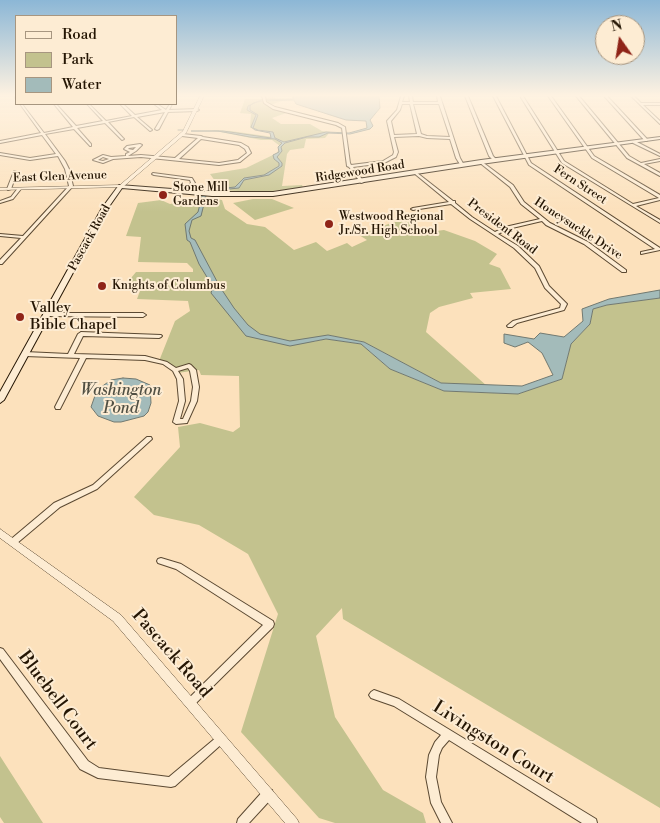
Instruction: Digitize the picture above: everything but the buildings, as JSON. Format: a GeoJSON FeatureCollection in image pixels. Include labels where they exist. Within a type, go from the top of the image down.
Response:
{"type":"FeatureCollection","features":[{"type":"Feature","properties":{"kind":"main road","name":"Ridgewood Road"},"geometry":{"type":"LineString","coordinates":[[121,186],[212,194],[272,194],[362,182],[481,162],[660,138]]}},
{"type":"Feature","properties":{"kind":"main road","name":"Pascack Road"},"geometry":{"type":"LineString","coordinates":[[0,400],[106,208],[121,186]]}},
{"type":"Feature","properties":{"kind":"street"},"geometry":{"type":"LineString","coordinates":[[0,142],[41,134]]}},
{"type":"Feature","properties":{"kind":"street"},"geometry":{"type":"LineString","coordinates":[[0,264],[71,186],[67,169],[43,134]]}},
{"type":"Feature","properties":{"kind":"street"},"geometry":{"type":"LineString","coordinates":[[81,134],[90,145]]}},
{"type":"Feature","properties":{"kind":"street"},"geometry":{"type":"LineString","coordinates":[[118,134],[122,138]]}},
{"type":"Feature","properties":{"kind":"street"},"geometry":{"type":"LineString","coordinates":[[345,134],[349,166],[362,182]]}},
{"type":"Feature","properties":{"kind":"street"},"geometry":{"type":"LineString","coordinates":[[451,134],[462,165]]}},
{"type":"Feature","properties":{"kind":"street"},"geometry":{"type":"LineString","coordinates":[[482,134],[491,156],[495,160]]}},
{"type":"Feature","properties":{"kind":"street","name":"Fern Street"},"geometry":{"type":"LineString","coordinates":[[514,134],[530,164],[660,249]]}},
{"type":"Feature","properties":{"kind":"street"},"geometry":{"type":"LineString","coordinates":[[545,134],[563,162],[660,222]]}},
{"type":"Feature","properties":{"kind":"street"},"geometry":{"type":"LineString","coordinates":[[576,134],[595,159],[660,198]]}},
{"type":"Feature","properties":{"kind":"street"},"geometry":{"type":"LineString","coordinates":[[608,134],[628,157],[660,175]]}},
{"type":"Feature","properties":{"kind":"street"},"geometry":{"type":"LineString","coordinates":[[641,134],[646,140]]}},
{"type":"Feature","properties":{"kind":"street"},"geometry":{"type":"LineString","coordinates":[[112,158],[126,156],[156,157],[218,164],[238,161],[249,153],[247,148],[240,144],[182,135]]}},
{"type":"Feature","properties":{"kind":"street","name":"Pascack Road"},"geometry":{"type":"LineString","coordinates":[[121,186],[182,135]]}},
{"type":"Feature","properties":{"kind":"street"},"geometry":{"type":"LineString","coordinates":[[349,166],[394,158],[396,152],[392,136],[419,135],[452,138]]}},
{"type":"Feature","properties":{"kind":"street"},"geometry":{"type":"LineString","coordinates":[[175,160],[200,137]]}},
{"type":"Feature","properties":{"kind":"street"},"geometry":{"type":"LineString","coordinates":[[634,142],[660,155]]}},
{"type":"Feature","properties":{"kind":"street"},"geometry":{"type":"LineString","coordinates":[[126,156],[132,151]]}},
{"type":"Feature","properties":{"kind":"street"},"geometry":{"type":"LineString","coordinates":[[0,154],[30,159],[58,155]]}},
{"type":"Feature","properties":{"kind":"street"},"geometry":{"type":"LineString","coordinates":[[641,164],[660,160]]}},
{"type":"Feature","properties":{"kind":"street","name":"Honeysuckle Drive"},"geometry":{"type":"LineString","coordinates":[[481,162],[512,186],[522,203],[542,220],[586,243],[624,271]]}},
{"type":"Feature","properties":{"kind":"street"},"geometry":{"type":"LineString","coordinates":[[9,188],[15,172]]}},
{"type":"Feature","properties":{"kind":"street","name":"President Road"},"geometry":{"type":"LineString","coordinates":[[416,173],[477,222],[516,247],[537,267],[547,287],[564,306],[562,309],[514,322],[510,326]]}},
{"type":"Feature","properties":{"kind":"street"},"geometry":{"type":"LineString","coordinates":[[154,174],[191,178],[193,183],[185,192]]}},
{"type":"Feature","properties":{"kind":"street","name":"East Glen Avenue"},"geometry":{"type":"LineString","coordinates":[[0,188],[121,186]]}},
{"type":"Feature","properties":{"kind":"street"},"geometry":{"type":"LineString","coordinates":[[0,202],[12,198],[19,189]]}},
{"type":"Feature","properties":{"kind":"street"},"geometry":{"type":"LineString","coordinates":[[633,205],[660,198]]}},
{"type":"Feature","properties":{"kind":"street"},"geometry":{"type":"LineString","coordinates":[[412,209],[454,202]]}},
{"type":"Feature","properties":{"kind":"street"},"geometry":{"type":"LineString","coordinates":[[496,233],[507,228],[542,220]]}},
{"type":"Feature","properties":{"kind":"street"},"geometry":{"type":"LineString","coordinates":[[0,235],[23,237]]}},
{"type":"Feature","properties":{"kind":"street"},"geometry":{"type":"LineString","coordinates":[[643,253],[660,249]]}},
{"type":"Feature","properties":{"kind":"street"},"geometry":{"type":"LineString","coordinates":[[47,315],[143,315]]}},
{"type":"Feature","properties":{"kind":"street"},"geometry":{"type":"LineString","coordinates":[[70,356],[81,334],[159,336]]}},
{"type":"Feature","properties":{"kind":"street"},"geometry":{"type":"LineString","coordinates":[[25,354],[152,359],[165,363],[175,370],[180,379],[183,394],[176,422],[185,421],[194,401],[196,387],[192,370],[189,366],[175,370]]}},
{"type":"Feature","properties":{"kind":"street"},"geometry":{"type":"LineString","coordinates":[[58,407],[84,356]]}},
{"type":"Feature","properties":{"kind":"street"},"geometry":{"type":"LineString","coordinates":[[13,542],[57,505],[95,487],[149,439]]}},
{"type":"Feature","properties":{"kind":"street","name":"Pascack Road"},"geometry":{"type":"LineString","coordinates":[[0,532],[117,618],[293,823]]}},
{"type":"Feature","properties":{"kind":"street"},"geometry":{"type":"LineString","coordinates":[[160,561],[178,566],[270,624],[190,703]]}},
{"type":"Feature","properties":{"kind":"street","name":"Bluebell Court"},"geometry":{"type":"LineString","coordinates":[[0,652],[84,765],[98,773],[171,782],[221,738]]}},
{"type":"Feature","properties":{"kind":"street","name":"Livingston Court"},"geometry":{"type":"LineString","coordinates":[[374,695],[396,702],[592,823]]}},
{"type":"Feature","properties":{"kind":"street"},"geometry":{"type":"LineString","coordinates":[[447,823],[436,803],[431,777],[434,755],[438,745],[448,734]]}},
{"type":"Feature","properties":{"kind":"street"},"geometry":{"type":"LineString","coordinates":[[242,823],[268,794]]}},
{"type":"Feature","properties":{"kind":"green space"},"geometry":{"type":"Polygon","coordinates":[[[232,134],[273,137],[272,134],[328,134],[325,138],[306,139],[304,148],[290,150],[287,154],[282,186],[302,185],[303,187],[265,192],[211,190],[218,185],[210,174],[246,168],[277,153],[280,146],[272,140],[261,140],[232,134]]]}},
{"type":"Feature","properties":{"kind":"green space"},"geometry":{"type":"Polygon","coordinates":[[[196,196],[222,200],[225,209],[247,224],[265,227],[294,250],[316,242],[327,251],[347,243],[352,247],[367,240],[359,235],[407,217],[413,234],[444,230],[475,241],[497,254],[489,264],[500,268],[511,289],[470,293],[473,298],[439,307],[430,313],[426,332],[487,386],[441,383],[364,342],[328,335],[312,342],[326,339],[361,344],[390,369],[444,391],[518,394],[562,379],[571,344],[590,324],[593,309],[607,305],[660,298],[660,808],[343,619],[342,608],[316,636],[335,717],[383,790],[423,813],[426,823],[335,823],[319,818],[241,732],[278,614],[248,554],[199,525],[154,515],[134,497],[180,447],[178,427],[200,423],[233,432],[240,427],[239,376],[201,375],[199,370],[177,373],[159,361],[175,321],[190,311],[188,301],[137,299],[140,291],[121,290],[136,272],[193,272],[193,269],[187,263],[138,262],[141,237],[126,236],[138,203],[161,200],[170,204],[180,202],[189,205],[196,196]]]}},
{"type":"Feature","properties":{"kind":"green space"},"geometry":{"type":"Polygon","coordinates":[[[253,199],[272,199],[294,208],[255,220],[233,203],[253,199]]]}},
{"type":"Feature","properties":{"kind":"green space"},"geometry":{"type":"Polygon","coordinates":[[[0,756],[43,823],[4,823],[0,817],[0,756]]]}},
{"type":"Feature","properties":{"kind":"water"},"geometry":{"type":"Polygon","coordinates":[[[236,134],[271,138],[270,134],[274,134],[275,138],[284,142],[316,134],[325,134],[285,143],[277,157],[282,166],[269,175],[244,180],[239,188],[210,191],[206,196],[201,216],[192,220],[189,231],[191,238],[195,240],[220,287],[234,308],[248,325],[260,334],[290,341],[328,335],[364,342],[441,383],[522,386],[553,375],[542,353],[528,342],[515,347],[504,343],[504,334],[534,339],[540,333],[564,337],[583,321],[582,309],[609,299],[660,290],[660,298],[607,305],[593,309],[590,324],[571,344],[562,379],[518,394],[444,391],[390,369],[361,344],[326,339],[290,346],[246,336],[211,293],[213,287],[199,264],[190,242],[187,240],[185,224],[198,212],[202,196],[208,190],[235,187],[244,178],[264,175],[279,166],[273,155],[279,152],[278,147],[282,143],[275,139],[236,134]]]}},
{"type":"Feature","properties":{"kind":"water","name":"Washington Pond"},"geometry":{"type":"Polygon","coordinates":[[[123,378],[136,379],[150,385],[151,403],[148,412],[144,416],[121,422],[114,422],[98,416],[91,407],[97,390],[111,380],[123,378]]]}},
{"type":"Feature","properties":{"kind":"place","name":"Stone Mill Gardens"},"geometry":{"type":"Point","coordinates":[163,195]}},
{"type":"Feature","properties":{"kind":"place","name":"Westwood Regional Jr./Sr. High School"},"geometry":{"type":"Point","coordinates":[329,224]}},
{"type":"Feature","properties":{"kind":"place","name":"Knights of Columbus"},"geometry":{"type":"Point","coordinates":[102,286]}},
{"type":"Feature","properties":{"kind":"place","name":"Valley Bible Chapel"},"geometry":{"type":"Point","coordinates":[20,317]}}]}
